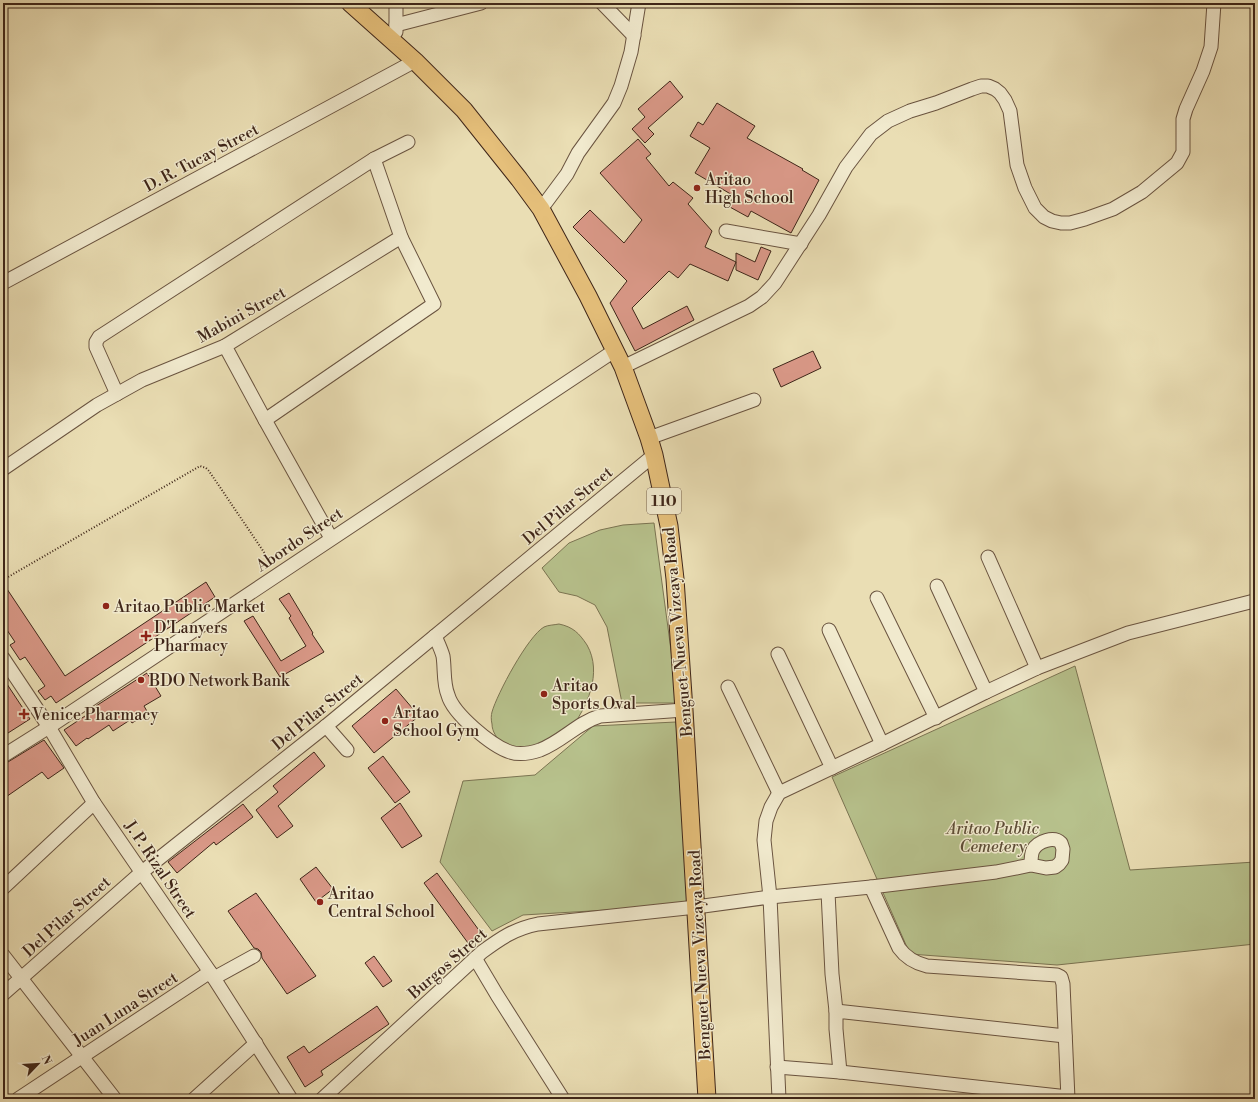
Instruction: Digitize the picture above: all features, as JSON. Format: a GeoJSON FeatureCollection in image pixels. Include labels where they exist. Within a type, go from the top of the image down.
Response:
{"type":"FeatureCollection","features":[{"type":"Feature","properties":{"kind":"main road","name":"Benguet-Nueva Vizcaya Road"},"geometry":{"type":"LineString","coordinates":[[350,3],[415,61],[464,110],[519,178],[541,209],[588,296],[623,367],[649,438],[669,526],[675,579],[707,1099]]}},
{"type":"Feature","properties":{"kind":"street"},"geometry":{"type":"LineString","coordinates":[[396,3],[396,44]]}},
{"type":"Feature","properties":{"kind":"street"},"geometry":{"type":"LineString","coordinates":[[396,25],[481,3]]}},
{"type":"Feature","properties":{"kind":"street"},"geometry":{"type":"LineString","coordinates":[[602,3],[634,36]]}},
{"type":"Feature","properties":{"kind":"street"},"geometry":{"type":"LineString","coordinates":[[541,209],[567,174],[578,153],[614,104],[621,86],[634,36],[639,3]]}},
{"type":"Feature","properties":{"kind":"street"},"geometry":{"type":"LineString","coordinates":[[623,367],[749,306],[762,297],[775,283],[819,215],[846,167],[871,134],[888,121],[910,111],[981,86],[988,86],[1000,93],[1010,110],[1017,165],[1035,208],[1044,217],[1052,221],[1070,223],[1113,209],[1142,192],[1168,172],[1177,163],[1183,152],[1184,119],[1186,109],[1203,71],[1211,47],[1214,3]]}},
{"type":"Feature","properties":{"kind":"street","name":"D. R. Tucay Street"},"geometry":{"type":"LineString","coordinates":[[3,283],[415,61]]}},
{"type":"Feature","properties":{"kind":"street"},"geometry":{"type":"LineString","coordinates":[[117,394],[96,347],[96,342],[99,337],[374,159],[408,142]]}},
{"type":"Feature","properties":{"kind":"street"},"geometry":{"type":"LineString","coordinates":[[265,420],[434,304],[401,237],[374,159]]}},
{"type":"Feature","properties":{"kind":"street"},"geometry":{"type":"LineString","coordinates":[[726,231],[800,244]]}},
{"type":"Feature","properties":{"kind":"street","name":"Mabini Street"},"geometry":{"type":"LineString","coordinates":[[3,469],[97,405],[142,380],[225,346],[401,237]]}},
{"type":"Feature","properties":{"kind":"street"},"geometry":{"type":"LineString","coordinates":[[225,346],[331,538]]}},
{"type":"Feature","properties":{"kind":"street","name":"Abordo Street"},"geometry":{"type":"LineString","coordinates":[[3,756],[49,727],[614,351]]}},
{"type":"Feature","properties":{"kind":"street"},"geometry":{"type":"LineString","coordinates":[[649,438],[754,400]]}},
{"type":"Feature","properties":{"kind":"street","name":"Del Pilar Street"},"geometry":{"type":"LineString","coordinates":[[3,994],[142,872],[326,726],[654,455]]}},
{"type":"Feature","properties":{"kind":"street"},"geometry":{"type":"LineString","coordinates":[[988,557],[1038,668]]}},
{"type":"Feature","properties":{"kind":"street"},"geometry":{"type":"LineString","coordinates":[[937,586],[986,692]]}},
{"type":"Feature","properties":{"kind":"street"},"geometry":{"type":"LineString","coordinates":[[877,598],[936,718]]}},
{"type":"Feature","properties":{"kind":"street"},"geometry":{"type":"LineString","coordinates":[[779,1099],[770,897],[764,840],[766,821],[771,807],[780,793],[1038,668],[1128,633],[1254,601]]}},
{"type":"Feature","properties":{"kind":"street"},"geometry":{"type":"LineString","coordinates":[[829,630],[882,744]]}},
{"type":"Feature","properties":{"kind":"street"},"geometry":{"type":"LineString","coordinates":[[435,636],[443,656],[446,688],[450,702],[473,727],[492,742],[511,752],[523,753],[539,750],[556,743],[584,722],[600,716],[684,710]]}},
{"type":"Feature","properties":{"kind":"street"},"geometry":{"type":"LineString","coordinates":[[778,654],[832,768]]}},
{"type":"Feature","properties":{"kind":"street","name":"J. P. Rizal Street"},"geometry":{"type":"LineString","coordinates":[[5,665],[49,727],[94,803],[212,975],[291,1099]]}},
{"type":"Feature","properties":{"kind":"street"},"geometry":{"type":"LineString","coordinates":[[728,687],[780,793]]}},
{"type":"Feature","properties":{"kind":"street"},"geometry":{"type":"LineString","coordinates":[[326,726],[347,750]]}},
{"type":"Feature","properties":{"kind":"street"},"geometry":{"type":"LineString","coordinates":[[3,888],[94,803]]}},
{"type":"Feature","properties":{"kind":"street","name":"Burgos Street"},"geometry":{"type":"LineString","coordinates":[[322,1099],[482,952],[509,933],[525,927],[538,924],[696,907],[770,897],[871,888],[996,872],[1031,865]]}},
{"type":"Feature","properties":{"kind":"street"},"geometry":{"type":"LineString","coordinates":[[777,1067],[840,1072],[1068,1098],[1063,981],[1059,975],[927,966],[915,963],[899,948],[871,888]]}},
{"type":"Feature","properties":{"kind":"street"},"geometry":{"type":"LineString","coordinates":[[828,892],[832,974],[840,1072]]}},
{"type":"Feature","properties":{"kind":"street"},"geometry":{"type":"LineString","coordinates":[[3,955],[115,1099]]}},
{"type":"Feature","properties":{"kind":"street","name":"Juan Luna Street"},"geometry":{"type":"LineString","coordinates":[[18,1099],[81,1056],[212,975],[254,956]]}},
{"type":"Feature","properties":{"kind":"street"},"geometry":{"type":"LineString","coordinates":[[475,958],[563,1099]]}},
{"type":"Feature","properties":{"kind":"street"},"geometry":{"type":"LineString","coordinates":[[836,1011],[1065,1036]]}},
{"type":"Feature","properties":{"kind":"street"},"geometry":{"type":"LineString","coordinates":[[194,1099],[256,1043]]}},
{"type":"Feature","properties":{"kind":"path"},"geometry":{"type":"LineString","coordinates":[[3,580],[200,466],[209,471],[279,573]]}},
{"type":"Feature","properties":{"kind":"green space"},"geometry":{"type":"Polygon","coordinates":[[[654,523],[678,703],[622,703],[607,627],[595,605],[577,596],[559,592],[542,568],[569,543],[600,530],[623,525],[654,523]]]}},
{"type":"Feature","properties":{"kind":"green space","name":"Aritao Sports Oval"},"geometry":{"type":"Polygon","coordinates":[[[559,624],[572,629],[578,634],[587,645],[592,656],[593,678],[591,690],[582,712],[569,731],[544,754],[501,744],[493,730],[491,718],[500,692],[522,653],[537,632],[546,626],[559,624]]]}},
{"type":"Feature","properties":{"kind":"green space","name":"Aritao Public Cemetery"},"geometry":{"type":"Polygon","coordinates":[[[1075,666],[1130,870],[1255,862],[1255,944],[1057,965],[910,954],[832,777],[1075,666]]]}},
{"type":"Feature","properties":{"kind":"green space"},"geometry":{"type":"Polygon","coordinates":[[[676,722],[692,905],[523,915],[492,931],[440,862],[463,781],[535,775],[593,726],[676,722]]]}},
{"type":"Feature","properties":{"kind":"building"},"geometry":{"type":"Polygon","coordinates":[[[670,81],[683,97],[648,128],[654,134],[645,143],[632,129],[645,117],[638,109],[670,81]]]}},
{"type":"Feature","properties":{"kind":"building"},"geometry":{"type":"Polygon","coordinates":[[[717,103],[755,126],[747,138],[803,169],[802,170],[819,180],[791,233],[751,211],[748,217],[728,206],[734,196],[695,173],[710,148],[690,136],[698,122],[703,125],[717,103]]]}},
{"type":"Feature","properties":{"kind":"building"},"geometry":{"type":"Polygon","coordinates":[[[638,139],[651,154],[646,158],[669,186],[673,182],[693,198],[688,204],[712,231],[705,247],[736,262],[728,281],[690,264],[678,278],[669,271],[632,308],[643,329],[687,306],[694,320],[635,351],[610,303],[627,281],[573,227],[590,210],[624,243],[642,220],[600,173],[638,139]]]}},
{"type":"Feature","properties":{"kind":"building"},"geometry":{"type":"Polygon","coordinates":[[[761,247],[771,251],[758,280],[736,270],[736,253],[755,262],[761,247]]]}},
{"type":"Feature","properties":{"kind":"building"},"geometry":{"type":"Polygon","coordinates":[[[813,351],[821,368],[781,387],[773,369],[813,351]]]}},
{"type":"Feature","properties":{"kind":"building"},"geometry":{"type":"Polygon","coordinates":[[[206,582],[215,597],[56,703],[51,696],[45,700],[38,691],[45,686],[25,657],[20,660],[10,645],[15,642],[3,624],[3,583],[65,676],[206,582]]]}},
{"type":"Feature","properties":{"kind":"building"},"geometry":{"type":"Polygon","coordinates":[[[289,593],[324,652],[280,677],[244,621],[253,616],[281,661],[306,646],[289,618],[291,616],[279,599],[289,593]]]}},
{"type":"Feature","properties":{"kind":"building"},"geometry":{"type":"Polygon","coordinates":[[[147,673],[161,696],[144,706],[148,713],[132,723],[130,720],[113,731],[109,725],[76,746],[64,730],[97,708],[96,706],[147,673]]]}},
{"type":"Feature","properties":{"kind":"building"},"geometry":{"type":"Polygon","coordinates":[[[3,678],[30,719],[3,735],[3,678]]]}},
{"type":"Feature","properties":{"kind":"building","name":"Aritao School Gym"},"geometry":{"type":"Polygon","coordinates":[[[396,689],[419,716],[374,753],[352,726],[396,689]]]}},
{"type":"Feature","properties":{"kind":"building"},"geometry":{"type":"Polygon","coordinates":[[[44,740],[64,768],[48,779],[42,772],[3,799],[3,765],[44,740]]]}},
{"type":"Feature","properties":{"kind":"building"},"geometry":{"type":"Polygon","coordinates":[[[314,752],[325,766],[278,806],[293,826],[277,838],[256,810],[278,792],[273,786],[314,752]]]}},
{"type":"Feature","properties":{"kind":"building"},"geometry":{"type":"Polygon","coordinates":[[[383,756],[410,792],[395,803],[368,768],[383,756]]]}},
{"type":"Feature","properties":{"kind":"building"},"geometry":{"type":"Polygon","coordinates":[[[400,803],[422,836],[402,848],[381,818],[400,803]]]}},
{"type":"Feature","properties":{"kind":"building"},"geometry":{"type":"Polygon","coordinates":[[[243,804],[253,817],[216,845],[214,842],[177,873],[168,862],[243,804]]]}},
{"type":"Feature","properties":{"kind":"building"},"geometry":{"type":"Polygon","coordinates":[[[316,867],[333,889],[316,902],[300,879],[316,867]]]}},
{"type":"Feature","properties":{"kind":"building"},"geometry":{"type":"Polygon","coordinates":[[[437,873],[481,933],[468,943],[424,883],[437,873]]]}},
{"type":"Feature","properties":{"kind":"building"},"geometry":{"type":"Polygon","coordinates":[[[256,893],[316,976],[287,994],[262,958],[261,952],[254,948],[228,911],[256,893]]]}},
{"type":"Feature","properties":{"kind":"building"},"geometry":{"type":"Polygon","coordinates":[[[374,956],[392,981],[383,987],[365,963],[374,956]]]}},
{"type":"Feature","properties":{"kind":"building"},"geometry":{"type":"Polygon","coordinates":[[[377,1006],[389,1024],[321,1071],[323,1075],[305,1087],[287,1057],[304,1046],[309,1053],[377,1006]]]}},
{"type":"Feature","properties":{"kind":"place","name":"Aritao High School"},"geometry":{"type":"Point","coordinates":[697,188]}},
{"type":"Feature","properties":{"kind":"place","name":"Aritao Public Market"},"geometry":{"type":"Point","coordinates":[106,606]}},
{"type":"Feature","properties":{"kind":"place","name":"D'Lanyers Pharmacy"},"geometry":{"type":"Point","coordinates":[146,636]}},
{"type":"Feature","properties":{"kind":"place","name":"BDO Network Bank"},"geometry":{"type":"Point","coordinates":[141,680]}},
{"type":"Feature","properties":{"kind":"place","name":"Aritao Sports Oval"},"geometry":{"type":"Point","coordinates":[544,694]}},
{"type":"Feature","properties":{"kind":"place","name":"Venice Pharmacy"},"geometry":{"type":"Point","coordinates":[24,714]}},
{"type":"Feature","properties":{"kind":"place","name":"Aritao School Gym"},"geometry":{"type":"Point","coordinates":[385,721]}},
{"type":"Feature","properties":{"kind":"place","name":"Aritao Central School"},"geometry":{"type":"Point","coordinates":[320,902]}}]}
